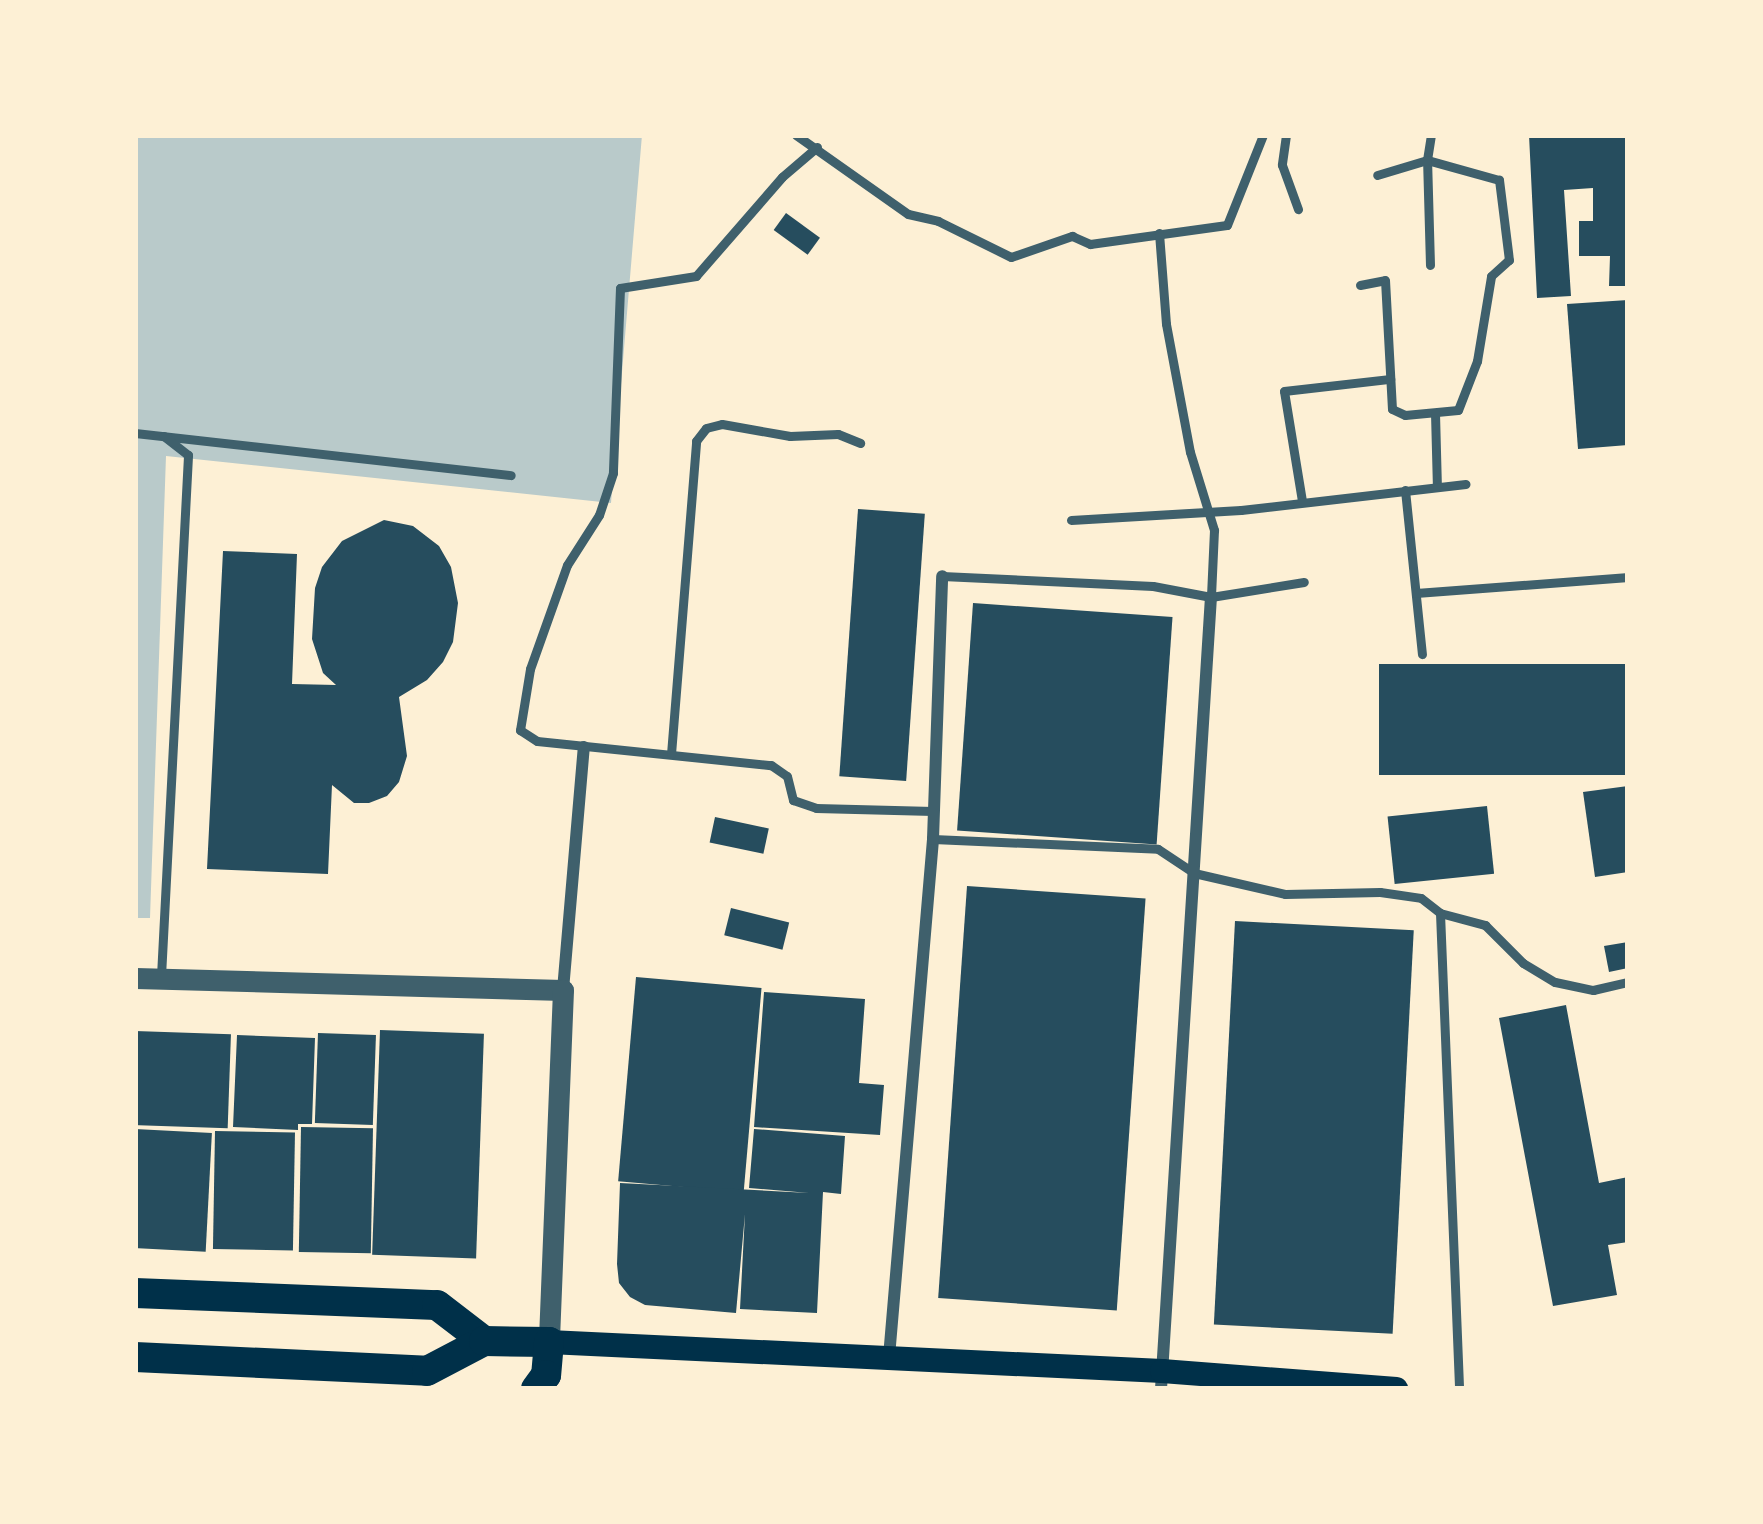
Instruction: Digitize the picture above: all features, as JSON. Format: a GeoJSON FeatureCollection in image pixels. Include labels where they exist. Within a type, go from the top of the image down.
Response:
{"type":"FeatureCollection","features":[{"type":"Feature","properties":{"kind":"main road"},"geometry":{"type":"LineString","coordinates":[[135,1292],[437,1304],[484,1341]]}},
{"type":"Feature","properties":{"kind":"main road"},"geometry":{"type":"LineString","coordinates":[[135,1357],[427,1371],[484,1341],[549,1342],[889,1359],[1161,1380],[1396,1389]]}},
{"type":"Feature","properties":{"kind":"main road"},"geometry":{"type":"LineString","coordinates":[[545,1384],[549,1342]]}},
{"type":"Feature","properties":{"kind":"street"},"geometry":{"type":"LineString","coordinates":[[889,1359],[933,839],[942,576]]}},
{"type":"Feature","properties":{"kind":"street"},"geometry":{"type":"LineString","coordinates":[[1161,1380],[1211,597]]}},
{"type":"Feature","properties":{"kind":"street"},"geometry":{"type":"LineString","coordinates":[[549,1342],[563,990],[584,746]]}},
{"type":"Feature","properties":{"kind":"street"},"geometry":{"type":"LineString","coordinates":[[135,978],[563,990]]}},
{"type":"Feature","properties":{"kind":"lane"},"geometry":{"type":"LineString","coordinates":[[796,135],[908,214],[938,221],[1011,257],[1072,236],[1090,244],[1227,225],[1263,135]]}},
{"type":"Feature","properties":{"kind":"lane"},"geometry":{"type":"LineString","coordinates":[[1286,135],[1282,165],[1298,209]]}},
{"type":"Feature","properties":{"kind":"lane"},"geometry":{"type":"LineString","coordinates":[[1430,265],[1426,160],[1431,135]]}},
{"type":"Feature","properties":{"kind":"lane"},"geometry":{"type":"LineString","coordinates":[[817,147],[782,176],[696,276],[620,288],[613,473],[599,515],[567,565],[520,708],[520,730],[537,741],[771,764],[787,776],[793,800],[816,808],[934,811]]}},
{"type":"Feature","properties":{"kind":"lane"},"geometry":{"type":"LineString","coordinates":[[1360,285],[1385,280],[1392,410],[1405,415],[1458,410],[1470,387],[1491,276],[1509,260],[1499,181],[1426,160],[1377,175]]}},
{"type":"Feature","properties":{"kind":"lane"},"geometry":{"type":"LineString","coordinates":[[1159,233],[1166,324],[1190,452],[1214,530],[1211,597]]}},
{"type":"Feature","properties":{"kind":"lane"},"geometry":{"type":"LineString","coordinates":[[1302,501],[1284,391],[1390,379]]}},
{"type":"Feature","properties":{"kind":"lane"},"geometry":{"type":"LineString","coordinates":[[1435,412],[1437,487]]}},
{"type":"Feature","properties":{"kind":"lane"},"geometry":{"type":"LineString","coordinates":[[671,754],[696,440],[706,428],[722,424],[790,436],[838,434],[860,443]]}},
{"type":"Feature","properties":{"kind":"lane"},"geometry":{"type":"LineString","coordinates":[[135,433],[511,475]]}},
{"type":"Feature","properties":{"kind":"lane"},"geometry":{"type":"LineString","coordinates":[[161,979],[188,455],[164,436]]}},
{"type":"Feature","properties":{"kind":"lane"},"geometry":{"type":"LineString","coordinates":[[1071,520],[1466,484]]}},
{"type":"Feature","properties":{"kind":"lane"},"geometry":{"type":"LineString","coordinates":[[1405,490],[1422,654]]}},
{"type":"Feature","properties":{"kind":"lane"},"geometry":{"type":"LineString","coordinates":[[942,576],[1153,586],[1211,597],[1304,582]]}},
{"type":"Feature","properties":{"kind":"lane"},"geometry":{"type":"LineString","coordinates":[[1416,593],[1628,577]]}},
{"type":"Feature","properties":{"kind":"lane"},"geometry":{"type":"LineString","coordinates":[[933,839],[1158,849],[1194,873],[1286,894],[1380,892],[1421,898],[1440,913],[1485,925],[1523,963],[1555,982],[1593,990],[1628,982]]}},
{"type":"Feature","properties":{"kind":"lane"},"geometry":{"type":"LineString","coordinates":[[1440,913],[1459,1389]]}},
{"type":"Feature","properties":{"kind":"shaded area"},"geometry":{"type":"Polygon","coordinates":[[[135,135],[642,135],[611,503],[166,456],[150,918],[136,918],[135,926],[135,135]]]}},
{"type":"Feature","properties":{"kind":"building"},"geometry":{"type":"Polygon","coordinates":[[[1529,135],[1628,135],[1628,286],[1609,286],[1610,256],[1579,256],[1579,221],[1593,221],[1593,188],[1564,190],[1571,296],[1537,298],[1529,135]]]}},
{"type":"Feature","properties":{"kind":"building"},"geometry":{"type":"Polygon","coordinates":[[[786,213],[820,238],[808,255],[774,230],[786,213]]]}},
{"type":"Feature","properties":{"kind":"building"},"geometry":{"type":"Polygon","coordinates":[[[1628,300],[1628,445],[1578,449],[1567,304],[1628,300]]]}},
{"type":"Feature","properties":{"kind":"building"},"geometry":{"type":"Polygon","coordinates":[[[858,509],[925,514],[906,781],[839,776],[858,509]]]}},
{"type":"Feature","properties":{"kind":"building"},"geometry":{"type":"Polygon","coordinates":[[[384,520],[413,526],[439,546],[451,567],[458,603],[453,642],[443,662],[427,680],[399,697],[407,756],[399,782],[387,796],[369,803],[354,803],[332,785],[328,874],[207,869],[223,551],[297,554],[292,684],[336,685],[323,673],[312,639],[315,588],[322,567],[342,541],[384,520]]]}},
{"type":"Feature","properties":{"kind":"building"},"geometry":{"type":"Polygon","coordinates":[[[973,603],[1173,617],[1157,844],[957,830],[973,603]]]}},
{"type":"Feature","properties":{"kind":"building"},"geometry":{"type":"Polygon","coordinates":[[[1379,664],[1628,664],[1628,775],[1379,775],[1379,664]]]}},
{"type":"Feature","properties":{"kind":"building"},"geometry":{"type":"Polygon","coordinates":[[[1628,786],[1628,872],[1595,877],[1583,792],[1628,786]]]}},
{"type":"Feature","properties":{"kind":"building"},"geometry":{"type":"Polygon","coordinates":[[[1487,806],[1494,874],[1395,884],[1388,816],[1487,806]]]}},
{"type":"Feature","properties":{"kind":"building"},"geometry":{"type":"Polygon","coordinates":[[[715,817],[769,828],[763,854],[710,842],[715,817]]]}},
{"type":"Feature","properties":{"kind":"building"},"geometry":{"type":"Polygon","coordinates":[[[967,886],[1146,898],[1117,1310],[938,1298],[967,886]]]}},
{"type":"Feature","properties":{"kind":"building"},"geometry":{"type":"Polygon","coordinates":[[[731,908],[789,923],[782,950],[724,935],[731,908]]]}},
{"type":"Feature","properties":{"kind":"building"},"geometry":{"type":"Polygon","coordinates":[[[1235,921],[1414,930],[1393,1334],[1214,1324],[1235,921]]]}},
{"type":"Feature","properties":{"kind":"building"},"geometry":{"type":"Polygon","coordinates":[[[1628,942],[1628,968],[1609,972],[1604,946],[1628,942]]]}},
{"type":"Feature","properties":{"kind":"building"},"geometry":{"type":"Polygon","coordinates":[[[636,977],[762,988],[744,1192],[618,1181],[636,977]]]}},
{"type":"Feature","properties":{"kind":"building"},"geometry":{"type":"Polygon","coordinates":[[[764,992],[865,999],[859,1083],[884,1085],[880,1135],[754,1127],[764,992]]]}},
{"type":"Feature","properties":{"kind":"building"},"geometry":{"type":"Polygon","coordinates":[[[1566,1005],[1599,1183],[1628,1177],[1628,1242],[1608,1245],[1617,1295],[1553,1306],[1499,1018],[1566,1005]]]}},
{"type":"Feature","properties":{"kind":"building"},"geometry":{"type":"Polygon","coordinates":[[[380,1030],[484,1034],[476,1258],[372,1255],[380,1030]]]}},
{"type":"Feature","properties":{"kind":"building"},"geometry":{"type":"Polygon","coordinates":[[[135,1031],[231,1034],[228,1128],[135,1125],[135,1031]]]}},
{"type":"Feature","properties":{"kind":"building"},"geometry":{"type":"Polygon","coordinates":[[[318,1033],[376,1035],[373,1125],[315,1123],[318,1033]]]}},
{"type":"Feature","properties":{"kind":"building"},"geometry":{"type":"Polygon","coordinates":[[[237,1035],[315,1038],[312,1124],[298,1124],[298,1130],[233,1127],[237,1035]]]}},
{"type":"Feature","properties":{"kind":"building"},"geometry":{"type":"Polygon","coordinates":[[[301,1127],[373,1128],[371,1253],[299,1252],[301,1127]]]}},
{"type":"Feature","properties":{"kind":"building"},"geometry":{"type":"Polygon","coordinates":[[[135,1129],[212,1133],[206,1252],[135,1248],[135,1129]]]}},
{"type":"Feature","properties":{"kind":"building"},"geometry":{"type":"Polygon","coordinates":[[[754,1129],[845,1136],[841,1194],[823,1192],[817,1313],[740,1309],[745,1214],[736,1313],[645,1305],[630,1297],[619,1283],[617,1264],[620,1183],[809,1193],[749,1188],[754,1129]]]}},
{"type":"Feature","properties":{"kind":"building"},"geometry":{"type":"Polygon","coordinates":[[[215,1131],[295,1132],[293,1250],[213,1249],[215,1131]]]}}]}
